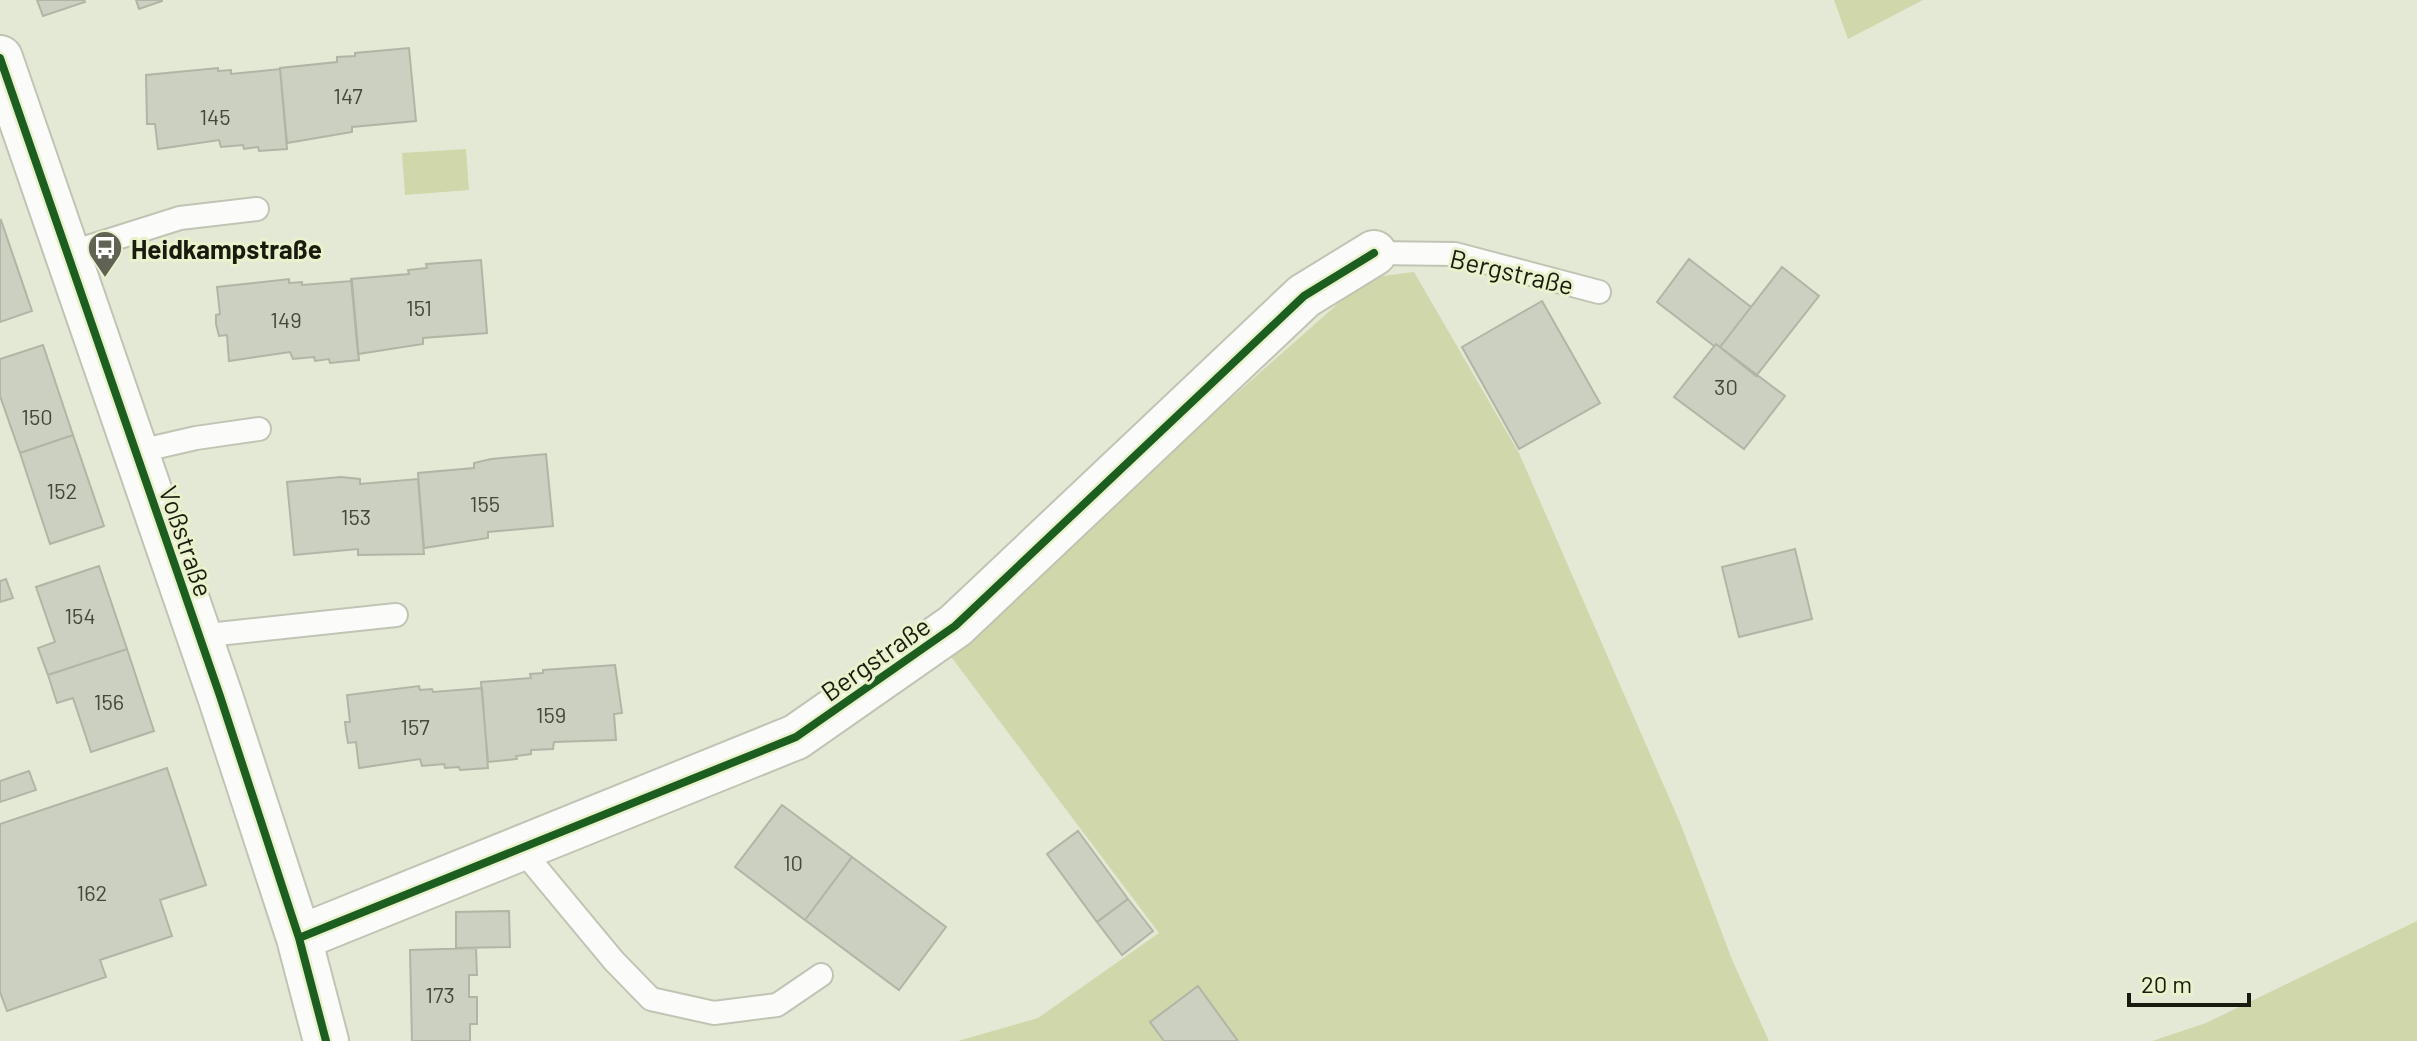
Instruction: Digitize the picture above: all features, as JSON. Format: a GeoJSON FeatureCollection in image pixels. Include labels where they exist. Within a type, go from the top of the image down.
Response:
{"type":"FeatureCollection","features":[{"type":"Feature","properties":{"kind":"street","name":"Voßstraße"},"geometry":{"type":"LineString","coordinates":[[0,58],[199,636],[299,938],[326,1041]]}},
{"type":"Feature","properties":{"kind":"street","name":"Bergstraße"},"geometry":{"type":"LineString","coordinates":[[299,938],[796,737],[955,626],[1304,296],[1374,253]]}},
{"type":"Feature","properties":{"kind":"lane"},"geometry":{"type":"LineString","coordinates":[[66,254],[180,218],[257,209]]}},
{"type":"Feature","properties":{"kind":"lane","name":"Bergstraße"},"geometry":{"type":"LineString","coordinates":[[1374,253],[1455,254],[1599,292]]}},
{"type":"Feature","properties":{"kind":"lane"},"geometry":{"type":"LineString","coordinates":[[135,452],[196,438],[259,429]]}},
{"type":"Feature","properties":{"kind":"lane"},"geometry":{"type":"LineString","coordinates":[[199,636],[396,615]]}},
{"type":"Feature","properties":{"kind":"lane"},"geometry":{"type":"LineString","coordinates":[[521,849],[614,961],[651,999],[714,1013],[777,1005],[821,975]]}},
{"type":"Feature","properties":{"kind":"green space"},"geometry":{"type":"Polygon","coordinates":[[[1834,0],[1923,0],[1848,39],[1834,0]]]}},
{"type":"Feature","properties":{"kind":"green space"},"geometry":{"type":"Polygon","coordinates":[[[466,149],[469,190],[405,195],[402,153],[466,149]]]}},
{"type":"Feature","properties":{"kind":"green space"},"geometry":{"type":"Polygon","coordinates":[[[1414,272],[1519,453],[1681,825],[1733,962],[1769,1041],[958,1041],[1038,1018],[1159,933],[946,650],[1367,278],[1414,272]]]}},
{"type":"Feature","properties":{"kind":"green space"},"geometry":{"type":"Polygon","coordinates":[[[2417,921],[2417,1041],[2152,1041],[2206,1023],[2417,921]]]}},
{"type":"Feature","properties":{"kind":"building"},"geometry":{"type":"Polygon","coordinates":[[[37,0],[84,0],[85,2],[43,16],[37,0]]]}},
{"type":"Feature","properties":{"kind":"building"},"geometry":{"type":"Polygon","coordinates":[[[136,0],[162,0],[162,1],[139,9],[136,0]]]}},
{"type":"Feature","properties":{"kind":"building"},"geometry":{"type":"Polygon","coordinates":[[[409,48],[416,121],[352,127],[352,132],[287,143],[280,68],[337,62],[337,57],[355,56],[355,53],[409,48]]]}},
{"type":"Feature","properties":{"kind":"building"},"geometry":{"type":"Polygon","coordinates":[[[218,68],[218,71],[231,70],[231,74],[280,69],[287,149],[259,151],[258,147],[244,149],[243,145],[221,147],[219,140],[158,149],[155,124],[147,124],[146,75],[218,68]]]}},
{"type":"Feature","properties":{"kind":"building"},"geometry":{"type":"Polygon","coordinates":[[[0,221],[32,311],[0,322],[0,221]]]}},
{"type":"Feature","properties":{"kind":"building"},"geometry":{"type":"Polygon","coordinates":[[[1689,259],[1751,307],[1720,347],[1714,346],[1657,302],[1689,259]]]}},
{"type":"Feature","properties":{"kind":"building"},"geometry":{"type":"Polygon","coordinates":[[[481,260],[487,333],[423,338],[423,344],[358,354],[351,279],[409,274],[408,270],[427,268],[426,264],[481,260]]]}},
{"type":"Feature","properties":{"kind":"building"},"geometry":{"type":"Polygon","coordinates":[[[1782,267],[1819,296],[1756,376],[1720,347],[1782,267]]]}},
{"type":"Feature","properties":{"kind":"building"},"geometry":{"type":"Polygon","coordinates":[[[289,279],[289,283],[302,282],[302,285],[352,281],[359,360],[330,363],[329,359],[315,361],[314,357],[293,359],[290,352],[229,361],[227,335],[219,336],[216,324],[216,315],[220,314],[217,287],[289,279]]]}},
{"type":"Feature","properties":{"kind":"building"},"geometry":{"type":"Polygon","coordinates":[[[1542,301],[1600,403],[1519,449],[1462,347],[1542,301]]]}},
{"type":"Feature","properties":{"kind":"building"},"geometry":{"type":"Polygon","coordinates":[[[1716,344],[1785,396],[1744,449],[1674,397],[1716,344]]]}},
{"type":"Feature","properties":{"kind":"building"},"geometry":{"type":"Polygon","coordinates":[[[43,345],[73,435],[20,453],[0,396],[0,359],[43,345]]]}},
{"type":"Feature","properties":{"kind":"building"},"geometry":{"type":"Polygon","coordinates":[[[73,435],[104,526],[50,544],[20,453],[73,435]]]}},
{"type":"Feature","properties":{"kind":"building"},"geometry":{"type":"Polygon","coordinates":[[[546,454],[553,526],[488,532],[488,538],[424,548],[418,473],[474,468],[474,463],[491,459],[546,454]]]}},
{"type":"Feature","properties":{"kind":"building"},"geometry":{"type":"Polygon","coordinates":[[[341,477],[360,479],[360,484],[418,479],[424,554],[358,555],[358,549],[294,555],[287,482],[341,477]]]}},
{"type":"Feature","properties":{"kind":"building"},"geometry":{"type":"Polygon","coordinates":[[[1795,549],[1812,619],[1739,637],[1722,567],[1795,549]]]}},
{"type":"Feature","properties":{"kind":"building"},"geometry":{"type":"Polygon","coordinates":[[[99,566],[127,649],[48,675],[38,648],[55,642],[36,587],[99,566]]]}},
{"type":"Feature","properties":{"kind":"building"},"geometry":{"type":"Polygon","coordinates":[[[6,579],[13,598],[0,602],[0,581],[6,579]]]}},
{"type":"Feature","properties":{"kind":"building"},"geometry":{"type":"Polygon","coordinates":[[[127,649],[154,731],[91,752],[73,698],[57,703],[48,675],[127,649]]]}},
{"type":"Feature","properties":{"kind":"building"},"geometry":{"type":"Polygon","coordinates":[[[615,665],[622,713],[614,714],[616,740],[554,742],[553,749],[531,750],[531,754],[516,756],[517,759],[488,762],[481,682],[531,678],[530,674],[543,673],[543,670],[615,665]]]}},
{"type":"Feature","properties":{"kind":"building"},"geometry":{"type":"Polygon","coordinates":[[[419,686],[420,690],[432,689],[433,692],[482,688],[488,768],[460,770],[459,767],[445,768],[444,764],[422,766],[420,759],[359,768],[356,742],[348,743],[346,731],[345,722],[350,722],[347,695],[419,686]]]}},
{"type":"Feature","properties":{"kind":"building"},"geometry":{"type":"Polygon","coordinates":[[[167,768],[206,885],[160,900],[172,936],[100,960],[106,977],[7,1011],[0,992],[0,824],[167,768]]]}},
{"type":"Feature","properties":{"kind":"building"},"geometry":{"type":"Polygon","coordinates":[[[29,771],[36,790],[0,802],[0,781],[29,771]]]}},
{"type":"Feature","properties":{"kind":"building"},"geometry":{"type":"Polygon","coordinates":[[[782,805],[852,857],[805,920],[735,867],[782,805]]]}},
{"type":"Feature","properties":{"kind":"building"},"geometry":{"type":"Polygon","coordinates":[[[1078,831],[1128,899],[1097,922],[1047,854],[1078,831]]]}},
{"type":"Feature","properties":{"kind":"building"},"geometry":{"type":"Polygon","coordinates":[[[852,857],[946,927],[899,990],[805,920],[852,857]]]}},
{"type":"Feature","properties":{"kind":"building"},"geometry":{"type":"Polygon","coordinates":[[[1128,899],[1153,931],[1122,955],[1097,922],[1128,899]]]}},
{"type":"Feature","properties":{"kind":"building"},"geometry":{"type":"Polygon","coordinates":[[[509,911],[510,947],[456,948],[456,912],[509,911]]]}},
{"type":"Feature","properties":{"kind":"building"},"geometry":{"type":"Polygon","coordinates":[[[476,948],[477,975],[469,975],[469,997],[477,997],[477,1024],[470,1024],[470,1041],[412,1041],[410,950],[476,948]]]}},
{"type":"Feature","properties":{"kind":"building"},"geometry":{"type":"Polygon","coordinates":[[[1198,986],[1238,1041],[1164,1041],[1150,1022],[1198,986]]]}},
{"type":"Feature","properties":{"kind":"cycle path"},"geometry":{"type":"LineString","coordinates":[[0,58],[220,696],[299,938],[326,1041]]}},
{"type":"Feature","properties":{"kind":"cycle path"},"geometry":{"type":"LineString","coordinates":[[299,938],[796,737],[955,626],[1304,296],[1374,253]]}},
{"type":"Feature","properties":{"kind":"place","name":"Heidkampstraße"},"geometry":{"type":"Point","coordinates":[105,279]}}]}
